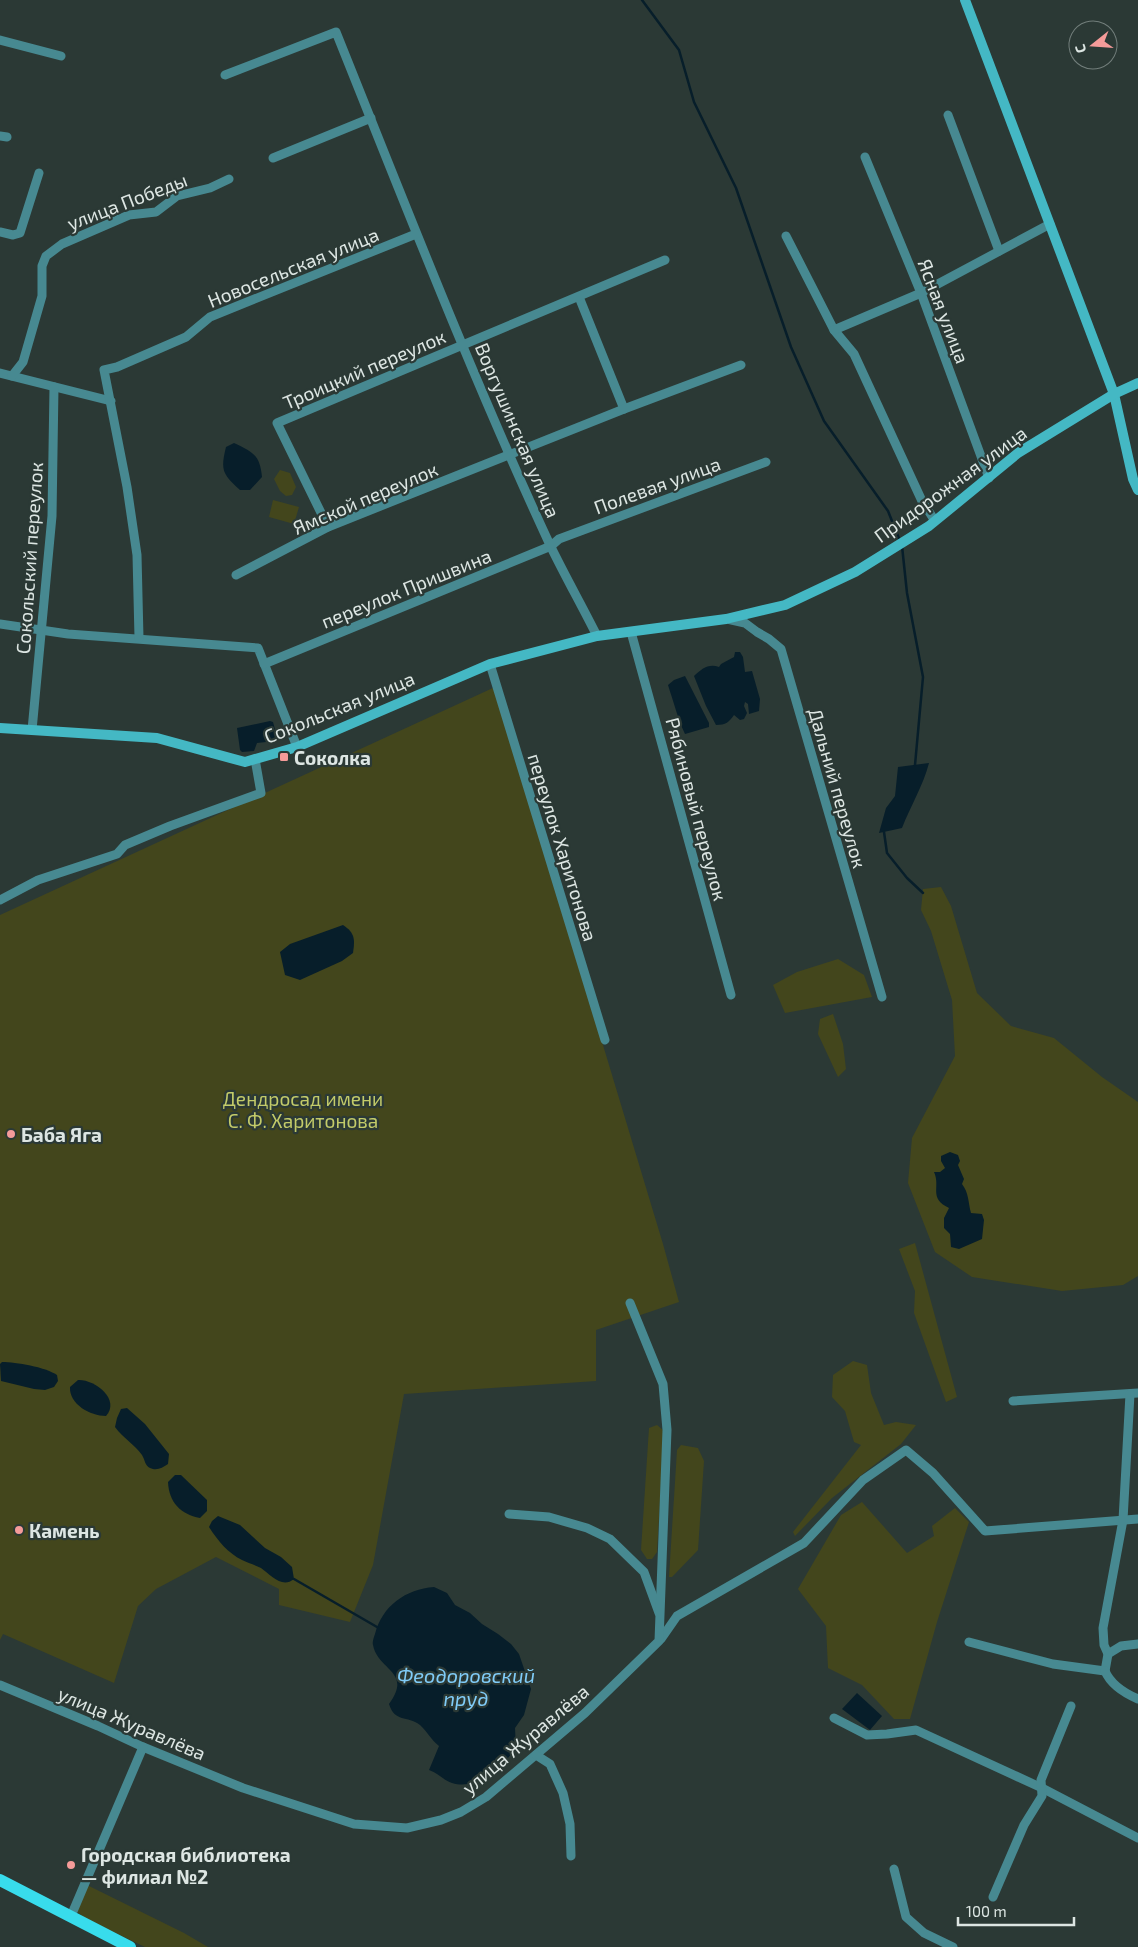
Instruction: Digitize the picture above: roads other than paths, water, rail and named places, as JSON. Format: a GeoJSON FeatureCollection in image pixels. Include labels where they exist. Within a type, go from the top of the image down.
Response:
{"type":"FeatureCollection","features":[{"type":"Feature","properties":{"kind":"main road"},"geometry":{"type":"LineString","coordinates":[[0,1880],[130,1947]]}},
{"type":"Feature","properties":{"kind":"street"},"geometry":{"type":"LineString","coordinates":[[965,0],[1119,408],[1133,478],[1138,490]]}},
{"type":"Feature","properties":{"kind":"street","name":"Воргушинская улица"},"geometry":{"type":"LineString","coordinates":[[225,75],[336,32],[416,234],[510,455],[551,546],[597,636]]}},
{"type":"Feature","properties":{"kind":"street"},"geometry":{"type":"LineString","coordinates":[[0,40],[60,56]]}},
{"type":"Feature","properties":{"kind":"street"},"geometry":{"type":"LineString","coordinates":[[948,115],[999,251]]}},
{"type":"Feature","properties":{"kind":"street"},"geometry":{"type":"LineString","coordinates":[[273,158],[371,118]]}},
{"type":"Feature","properties":{"kind":"street","name":"Ясная улица"},"geometry":{"type":"LineString","coordinates":[[865,157],[921,293],[989,478]]}},
{"type":"Feature","properties":{"kind":"street"},"geometry":{"type":"LineString","coordinates":[[0,232],[13,235],[20,233],[39,173]]}},
{"type":"Feature","properties":{"kind":"street","name":"улица Победы"},"geometry":{"type":"LineString","coordinates":[[12,376],[24,362],[42,296],[42,266],[46,256],[62,244],[129,215],[156,212],[177,196],[210,188],[229,179]]}},
{"type":"Feature","properties":{"kind":"street"},"geometry":{"type":"LineString","coordinates":[[834,330],[921,293],[1050,224]]}},
{"type":"Feature","properties":{"kind":"street","name":"Новосельская улица"},"geometry":{"type":"LineString","coordinates":[[111,401],[104,370],[117,367],[186,337],[210,317],[416,234]]}},
{"type":"Feature","properties":{"kind":"street"},"geometry":{"type":"LineString","coordinates":[[786,236],[834,330],[854,354],[922,501],[935,521]]}},
{"type":"Feature","properties":{"kind":"street","name":"Троицкий переулок"},"geometry":{"type":"LineString","coordinates":[[328,528],[277,423],[464,346],[664,260]]}},
{"type":"Feature","properties":{"kind":"street"},"geometry":{"type":"LineString","coordinates":[[579,297],[624,409]]}},
{"type":"Feature","properties":{"kind":"street","name":"Ямской переулок"},"geometry":{"type":"LineString","coordinates":[[236,576],[328,528],[624,409],[741,365]]}},
{"type":"Feature","properties":{"kind":"street"},"geometry":{"type":"LineString","coordinates":[[0,373],[111,401],[127,487],[137,556],[140,638]]}},
{"type":"Feature","properties":{"kind":"street","name":"Придорожная улица"},"geometry":{"type":"LineString","coordinates":[[597,636],[726,619],[785,605],[855,572],[935,521],[1018,453],[1114,394],[1138,383]]}},
{"type":"Feature","properties":{"kind":"street","name":"Сокольский переулок"},"geometry":{"type":"LineString","coordinates":[[32,730],[52,516],[54,387]]}},
{"type":"Feature","properties":{"kind":"street","name":"Полевая улица"},"geometry":{"type":"LineString","coordinates":[[559,538],[766,462]]}},
{"type":"Feature","properties":{"kind":"street","name":"переулок Пришвина"},"geometry":{"type":"LineString","coordinates":[[264,664],[551,546],[559,538]]}},
{"type":"Feature","properties":{"kind":"street","name":"Дальний переулок"},"geometry":{"type":"LineString","coordinates":[[726,619],[745,623],[769,639],[781,650],[882,997]]}},
{"type":"Feature","properties":{"kind":"street"},"geometry":{"type":"LineString","coordinates":[[0,624],[41,631],[258,648],[297,748]]}},
{"type":"Feature","properties":{"kind":"street","name":"Рябиновый переулок"},"geometry":{"type":"LineString","coordinates":[[631,632],[731,995]]}},
{"type":"Feature","properties":{"kind":"street","name":"Сокольская улица"},"geometry":{"type":"LineString","coordinates":[[0,728],[157,738],[245,762],[297,748],[490,664],[597,636]]}},
{"type":"Feature","properties":{"kind":"street","name":"переулок Харитонова"},"geometry":{"type":"LineString","coordinates":[[490,664],[605,1040]]}},
{"type":"Feature","properties":{"kind":"street"},"geometry":{"type":"LineString","coordinates":[[0,900],[38,880],[117,854],[125,845],[261,793],[256,759]]}},
{"type":"Feature","properties":{"kind":"street"},"geometry":{"type":"LineString","coordinates":[[630,1303],[634,1317],[663,1384],[665,1399],[667,1430],[660,1641]]}},
{"type":"Feature","properties":{"kind":"street"},"geometry":{"type":"LineString","coordinates":[[1013,1401],[1134,1393],[1123,1520],[1103,1628],[1104,1645],[1108,1654],[1105,1671],[1108,1679],[1126,1694],[1138,1699]]}},
{"type":"Feature","properties":{"kind":"street","name":"улица Журавлёва"},"geometry":{"type":"LineString","coordinates":[[0,1685],[243,1788],[354,1824],[407,1828],[441,1820],[461,1812],[486,1798],[585,1713],[660,1641],[677,1616],[804,1543],[863,1480],[906,1450],[933,1473],[985,1531],[1123,1520]]}},
{"type":"Feature","properties":{"kind":"street"},"geometry":{"type":"LineString","coordinates":[[509,1514],[549,1517],[587,1528],[610,1539],[644,1572],[661,1618]]}},
{"type":"Feature","properties":{"kind":"street"},"geometry":{"type":"LineString","coordinates":[[1123,1520],[1138,1519]]}},
{"type":"Feature","properties":{"kind":"street"},"geometry":{"type":"LineString","coordinates":[[969,1642],[1054,1664],[1105,1671]]}},
{"type":"Feature","properties":{"kind":"street"},"geometry":{"type":"LineString","coordinates":[[1108,1654],[1121,1646],[1138,1644]]}},
{"type":"Feature","properties":{"kind":"street"},"geometry":{"type":"LineString","coordinates":[[993,1897],[1024,1825],[1042,1796],[1041,1780],[1071,1706]]}},
{"type":"Feature","properties":{"kind":"street"},"geometry":{"type":"LineString","coordinates":[[834,1718],[868,1735],[916,1730],[1042,1788],[1138,1838]]}},
{"type":"Feature","properties":{"kind":"street"},"geometry":{"type":"LineString","coordinates":[[71,1916],[143,1747]]}},
{"type":"Feature","properties":{"kind":"street"},"geometry":{"type":"LineString","coordinates":[[536,1754],[550,1764],[563,1792],[570,1824],[571,1856]]}},
{"type":"Feature","properties":{"kind":"street"},"geometry":{"type":"LineString","coordinates":[[894,1869],[906,1917],[924,1933],[953,1947]]}},
{"type":"Feature","properties":{"kind":"water"},"geometry":{"type":"Polygon","coordinates":[[[234,443],[251,452],[259,464],[262,477],[250,490],[240,490],[224,472],[223,462],[226,447],[234,443]]]}},
{"type":"Feature","properties":{"kind":"water"},"geometry":{"type":"Polygon","coordinates":[[[735,652],[740,652],[743,657],[745,672],[752,671],[760,699],[759,711],[749,714],[748,704],[745,702],[744,706],[747,713],[744,719],[740,720],[734,715],[727,723],[716,725],[694,676],[705,667],[719,667],[734,657],[735,652]]]}},
{"type":"Feature","properties":{"kind":"water"},"geometry":{"type":"Polygon","coordinates":[[[685,676],[709,723],[709,727],[685,734],[668,685],[674,680],[685,676]]]}},
{"type":"Feature","properties":{"kind":"water"},"geometry":{"type":"Polygon","coordinates":[[[273,722],[276,733],[275,741],[257,743],[254,751],[242,752],[240,750],[237,728],[273,722]]]}},
{"type":"Feature","properties":{"kind":"water"},"geometry":{"type":"Polygon","coordinates":[[[929,763],[924,780],[902,828],[879,833],[886,808],[895,796],[898,767],[929,763]]]}},
{"type":"Feature","properties":{"kind":"water"},"geometry":{"type":"Polygon","coordinates":[[[343,925],[352,934],[353,953],[342,961],[300,980],[285,975],[280,952],[290,944],[343,925]]]}},
{"type":"Feature","properties":{"kind":"water"},"geometry":{"type":"Polygon","coordinates":[[[950,1152],[958,1155],[960,1161],[958,1165],[964,1179],[962,1184],[967,1194],[971,1213],[982,1214],[984,1220],[982,1239],[959,1249],[951,1247],[950,1234],[944,1228],[944,1218],[949,1208],[937,1196],[934,1172],[940,1172],[945,1168],[941,1161],[941,1156],[950,1152]]]}},
{"type":"Feature","properties":{"kind":"water"},"geometry":{"type":"Polygon","coordinates":[[[2,1362],[38,1367],[57,1375],[58,1381],[54,1387],[45,1390],[1,1381],[0,1364],[2,1362]]]}},
{"type":"Feature","properties":{"kind":"water"},"geometry":{"type":"Polygon","coordinates":[[[78,1380],[91,1383],[104,1391],[110,1403],[110,1410],[106,1416],[87,1411],[73,1399],[70,1387],[78,1380]]]}},
{"type":"Feature","properties":{"kind":"water"},"geometry":{"type":"Polygon","coordinates":[[[127,1408],[145,1424],[169,1454],[168,1464],[162,1468],[153,1469],[148,1467],[139,1451],[115,1427],[121,1409],[127,1408]]]}},
{"type":"Feature","properties":{"kind":"water"},"geometry":{"type":"Polygon","coordinates":[[[175,1475],[181,1475],[207,1500],[207,1511],[200,1518],[187,1514],[173,1501],[168,1482],[175,1475]]]}},
{"type":"Feature","properties":{"kind":"water"},"geometry":{"type":"Polygon","coordinates":[[[218,1516],[240,1525],[265,1548],[281,1557],[292,1567],[294,1579],[290,1582],[281,1582],[261,1568],[232,1554],[209,1527],[218,1516]]]}},
{"type":"Feature","properties":{"kind":"water","name":"Феодоровский пруд"},"geometry":{"type":"Polygon","coordinates":[[[434,1587],[447,1593],[455,1605],[470,1613],[482,1624],[511,1644],[519,1654],[531,1689],[524,1715],[515,1728],[516,1749],[488,1775],[480,1780],[462,1785],[452,1783],[429,1770],[439,1746],[420,1725],[398,1716],[392,1710],[389,1704],[395,1693],[396,1678],[376,1654],[373,1644],[378,1624],[389,1607],[414,1591],[434,1587]]]}},
{"type":"Feature","properties":{"kind":"water"},"geometry":{"type":"Polygon","coordinates":[[[857,1693],[882,1716],[870,1730],[842,1709],[857,1693]]]}},
{"type":"Feature","properties":{"kind":"waterway"},"geometry":{"type":"LineString","coordinates":[[642,0],[679,50],[694,102],[736,188],[791,347],[824,421],[888,511],[900,541]]}},
{"type":"Feature","properties":{"kind":"waterway"},"geometry":{"type":"LineString","coordinates":[[902,546],[907,593],[923,677],[915,765]]}},
{"type":"Feature","properties":{"kind":"waterway"},"geometry":{"type":"LineString","coordinates":[[884,832],[887,853],[907,878],[923,893]]}},
{"type":"Feature","properties":{"kind":"waterway"},"geometry":{"type":"LineString","coordinates":[[294,1579],[377,1627]]}},
{"type":"Feature","properties":{"kind":"place","name":"Соколка"},"geometry":{"type":"Point","coordinates":[284,757]}},
{"type":"Feature","properties":{"kind":"place","name":"Баба Яга"},"geometry":{"type":"Point","coordinates":[11,1134]}},
{"type":"Feature","properties":{"kind":"place","name":"Камень"},"geometry":{"type":"Point","coordinates":[19,1530]}},
{"type":"Feature","properties":{"kind":"place","name":"Городская библиотека — филиал №2"},"geometry":{"type":"Point","coordinates":[71,1865]}},
{"type":"Feature","properties":{"kind":"park label","name":"Дендросад имени С. Ф. Харитонова"},"geometry":{"type":"Point","coordinates":[303,1109]}}]}
